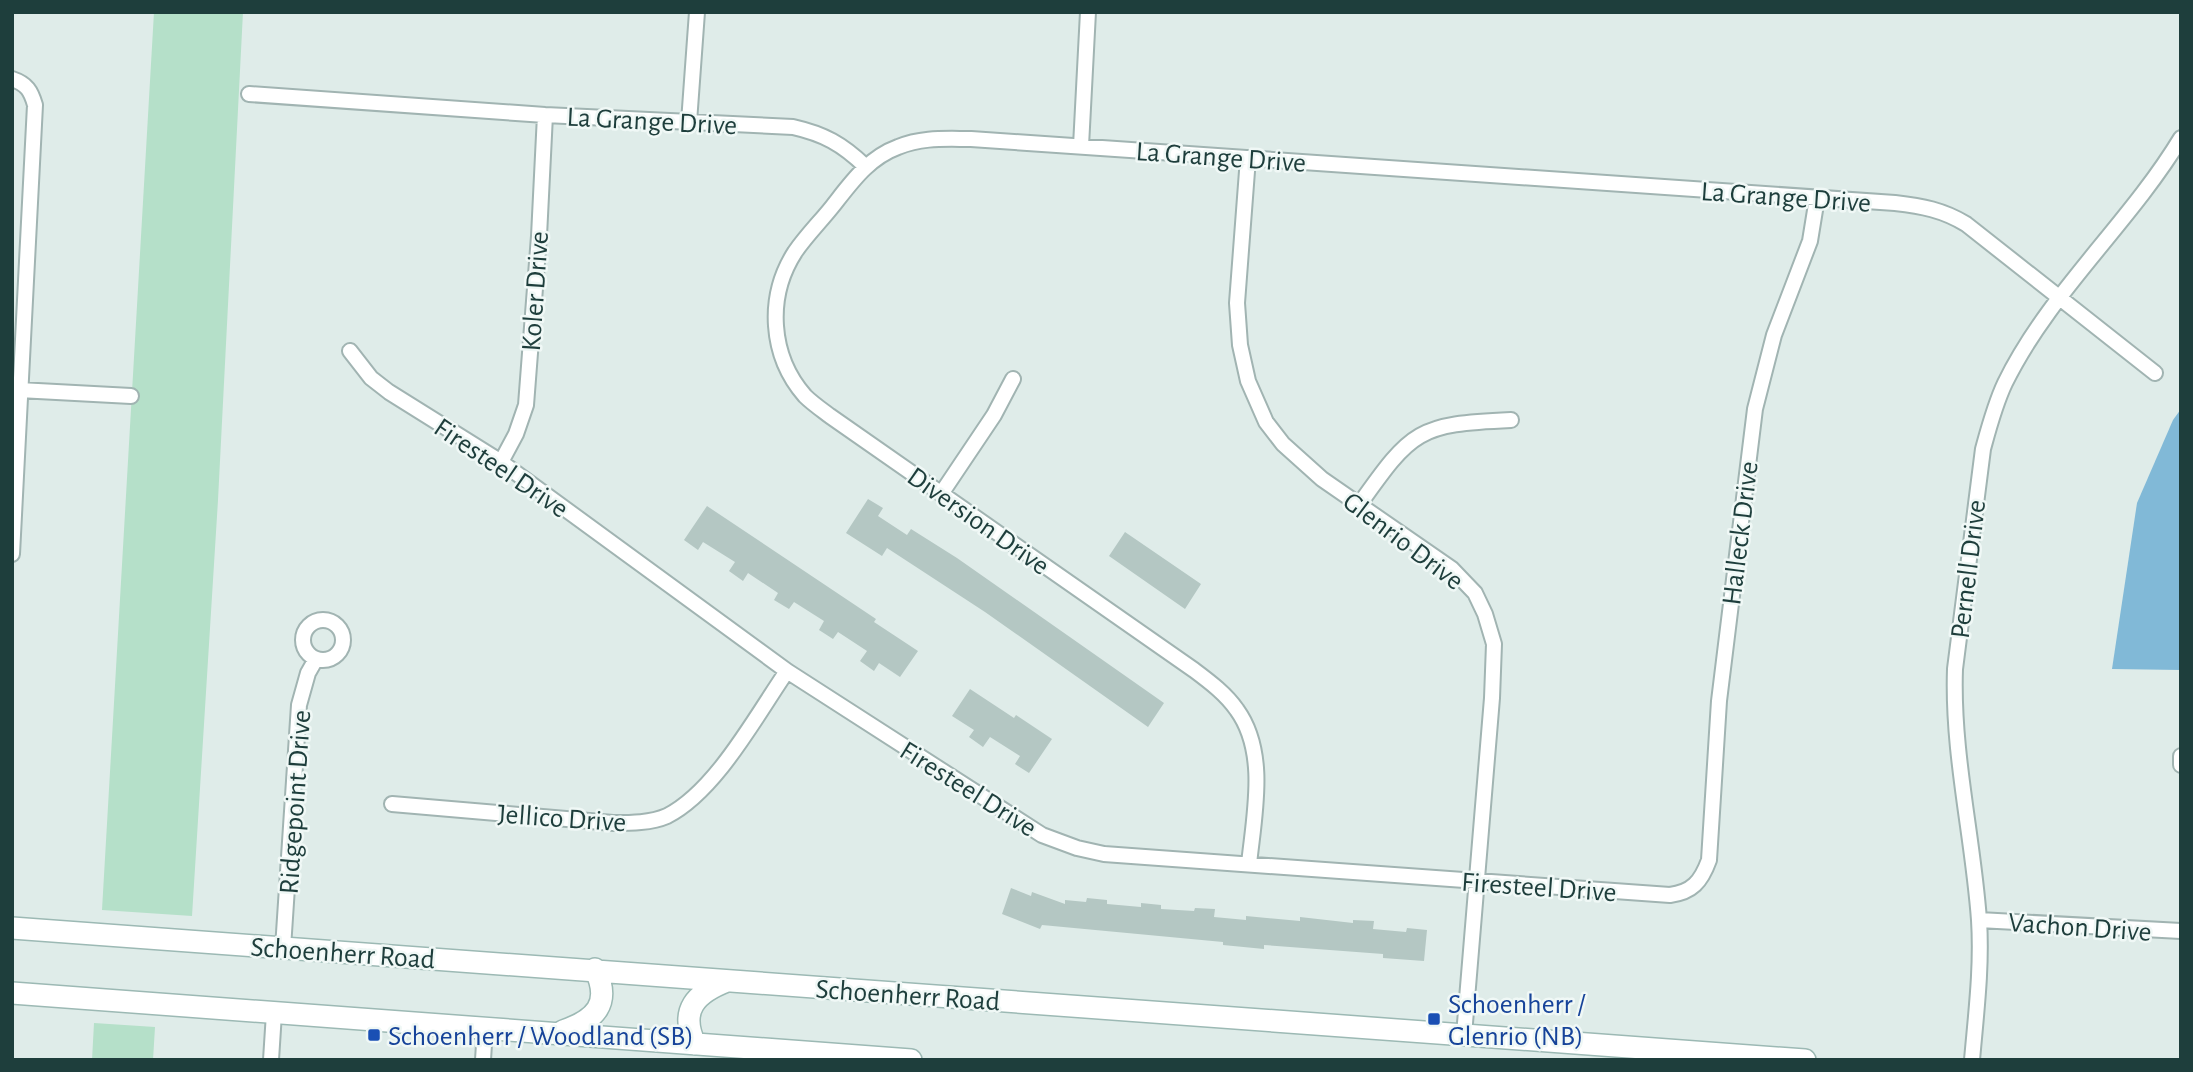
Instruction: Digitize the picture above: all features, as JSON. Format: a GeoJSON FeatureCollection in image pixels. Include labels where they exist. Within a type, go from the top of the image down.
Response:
{"type":"FeatureCollection","features":[{"type":"Feature","properties":{"kind":"main road","name":"Schoenherr Road"},"geometry":{"type":"LineString","coordinates":[[12,928],[1464,1035],[1621,1053],[1805,1060]]}},
{"type":"Feature","properties":{"kind":"main road"},"geometry":{"type":"LineString","coordinates":[[558,1033],[578,1026],[597,1011],[602,990],[595,970]]}},
{"type":"Feature","properties":{"kind":"main road"},"geometry":{"type":"LineString","coordinates":[[695,1044],[689,1024],[694,1002],[701,993],[729,980]]}},
{"type":"Feature","properties":{"kind":"main road"},"geometry":{"type":"LineString","coordinates":[[12,993],[911,1060]]}},
{"type":"Feature","properties":{"kind":"street"},"geometry":{"type":"LineString","coordinates":[[689,122],[697,12]]}},
{"type":"Feature","properties":{"kind":"street"},"geometry":{"type":"LineString","coordinates":[[1081,146],[1087,12]]}},
{"type":"Feature","properties":{"kind":"street"},"geometry":{"type":"LineString","coordinates":[[12,79],[31,90],[35,105],[12,554]]}},
{"type":"Feature","properties":{"kind":"street","name":"La Grange Drive"},"geometry":{"type":"LineString","coordinates":[[249,94],[545,115],[793,127],[817,132],[838,143],[865,166],[895,148],[924,138],[1081,146],[1895,203],[1930,208],[1948,213],[1966,224],[2062,297],[2155,373]]}},
{"type":"Feature","properties":{"kind":"street","name":"Koler Drive"},"geometry":{"type":"LineString","coordinates":[[501,462],[516,434],[526,405],[545,115]]}},
{"type":"Feature","properties":{"kind":"street","name":"Pernell Drive"},"geometry":{"type":"LineString","coordinates":[[1972,1060],[1979,964],[1979,920],[1961,783],[1954,695],[1983,449],[2004,384],[2025,347],[2142,195],[2181,138]]}},
{"type":"Feature","properties":{"kind":"street","name":"Glenrio Drive"},"geometry":{"type":"LineString","coordinates":[[1248,158],[1237,303],[1240,345],[1248,381],[1266,422],[1283,444],[1322,479],[1452,569],[1475,593],[1494,644],[1492,698],[1464,1035]]}},
{"type":"Feature","properties":{"kind":"street","name":"Diversion Drive"},"geometry":{"type":"LineString","coordinates":[[865,166],[794,253],[782,281],[775,305],[776,331],[789,373],[806,397],[830,416],[1194,670],[1220,691],[1239,712],[1250,736],[1256,764],[1248,864]]}},
{"type":"Feature","properties":{"kind":"street","name":"Halleck Drive"},"geometry":{"type":"LineString","coordinates":[[1704,875],[1711,843],[1719,701],[1755,409],[1774,335],[1810,241],[1817,198]]}},
{"type":"Feature","properties":{"kind":"street","name":"Firesteel Drive"},"geometry":{"type":"LineString","coordinates":[[350,351],[371,378],[389,392],[501,462],[787,671],[1042,835],[1077,848],[1104,854],[1670,895],[1688,891],[1704,875]]}},
{"type":"Feature","properties":{"kind":"street"},"geometry":{"type":"LineString","coordinates":[[941,494],[995,415],[1013,379]]}},
{"type":"Feature","properties":{"kind":"street"},"geometry":{"type":"LineString","coordinates":[[19,390],[131,396]]}},
{"type":"Feature","properties":{"kind":"street"},"geometry":{"type":"LineString","coordinates":[[1359,505],[1399,451],[1414,438],[1433,428],[1450,424],[1511,420]]}},
{"type":"Feature","properties":{"kind":"street","name":"Ridgepoint Drive"},"geometry":{"type":"LineString","coordinates":[[284,948],[299,705],[308,673],[316,659]]}},
{"type":"Feature","properties":{"kind":"street","name":"Jellico Drive"},"geometry":{"type":"LineString","coordinates":[[392,804],[613,823],[642,822],[665,817],[693,800],[724,762],[787,671]]}},
{"type":"Feature","properties":{"kind":"street"},"geometry":{"type":"LineString","coordinates":[[2181,756],[2181,765]]}},
{"type":"Feature","properties":{"kind":"street","name":"Vachon Drive"},"geometry":{"type":"LineString","coordinates":[[1979,920],[2181,931]]}},
{"type":"Feature","properties":{"kind":"street"},"geometry":{"type":"LineString","coordinates":[[271,1060],[274,1013]]}},
{"type":"Feature","properties":{"kind":"street"},"geometry":{"type":"LineString","coordinates":[[483,1060],[485,1028]]}},
{"type":"Feature","properties":{"kind":"green space"},"geometry":{"type":"Polygon","coordinates":[[[154,12],[243,12],[218,500],[192,916],[102,910],[154,12]]]}},
{"type":"Feature","properties":{"kind":"green space"},"geometry":{"type":"Polygon","coordinates":[[[94,1023],[155,1027],[153,1060],[92,1060],[94,1023]]]}},
{"type":"Feature","properties":{"kind":"water"},"geometry":{"type":"Polygon","coordinates":[[[2181,409],[2181,670],[2112,669],[2137,503],[2173,420],[2181,409]]]}},
{"type":"Feature","properties":{"kind":"building"},"geometry":{"type":"Polygon","coordinates":[[[868,499],[883,508],[878,516],[907,535],[911,529],[957,558],[1164,703],[1148,727],[985,612],[887,548],[882,556],[846,533],[868,499]]]}},
{"type":"Feature","properties":{"kind":"building"},"geometry":{"type":"Polygon","coordinates":[[[707,506],[876,619],[874,622],[918,651],[900,677],[879,663],[874,671],[860,661],[867,651],[838,632],[833,639],[819,630],[824,621],[794,602],[789,609],[774,600],[778,593],[748,573],[743,581],[729,571],[735,562],[703,542],[698,550],[684,540],[707,506]]]}},
{"type":"Feature","properties":{"kind":"building"},"geometry":{"type":"Polygon","coordinates":[[[1125,532],[1201,584],[1185,609],[1109,556],[1125,532]]]}},
{"type":"Feature","properties":{"kind":"building"},"geometry":{"type":"Polygon","coordinates":[[[970,689],[1052,739],[1029,773],[1015,764],[1020,756],[990,737],[983,747],[969,737],[974,730],[952,716],[970,689]]]}},
{"type":"Feature","properties":{"kind":"building"},"geometry":{"type":"Polygon","coordinates":[[[1011,888],[1031,896],[1032,892],[1065,904],[1065,900],[1086,902],[1087,898],[1107,900],[1107,904],[1141,907],[1141,903],[1161,905],[1161,909],[1215,909],[1214,917],[1246,920],[1246,916],[1300,921],[1300,917],[1353,923],[1353,920],[1374,921],[1373,929],[1406,932],[1407,928],[1427,930],[1424,961],[1383,958],[1383,954],[1264,945],[1264,949],[1223,945],[1223,942],[1042,925],[1040,929],[1002,914],[1011,888]]]}},
{"type":"Feature","properties":{"kind":"place","name":"Schoenherr / Glenrio (NB)"},"geometry":{"type":"Point","coordinates":[1434,1019]}},
{"type":"Feature","properties":{"kind":"place","name":"Schoenherr / Woodland (SB)"},"geometry":{"type":"Point","coordinates":[374,1035]}}]}
